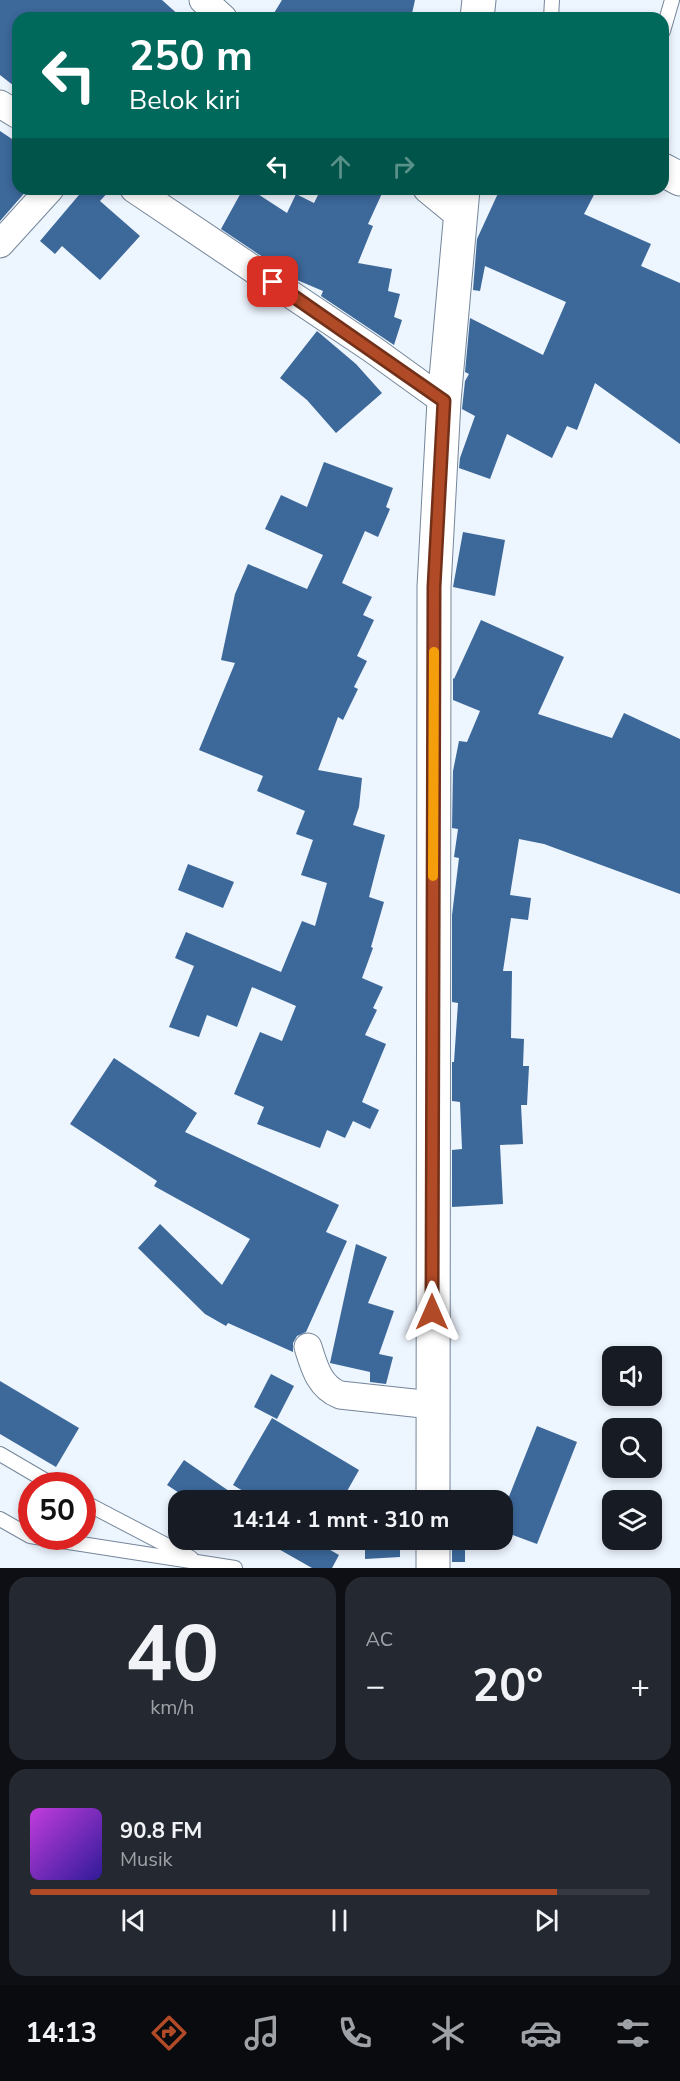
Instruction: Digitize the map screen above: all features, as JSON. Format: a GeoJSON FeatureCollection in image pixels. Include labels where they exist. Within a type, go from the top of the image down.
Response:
{"type":"FeatureCollection","features":[{"type":"Feature","properties":{"kind":"main road"},"geometry":{"type":"LineString","coordinates":[[433,1490],[434,587],[444,401],[462,203]]}},
{"type":"Feature","properties":{"kind":"main road"},"geometry":{"type":"LineString","coordinates":[[433,1550],[433,1568]]}},
{"type":"Feature","properties":{"kind":"street"},"geometry":{"type":"LineString","coordinates":[[203,0],[216,12]]}},
{"type":"Feature","properties":{"kind":"street"},"geometry":{"type":"LineString","coordinates":[[0,244],[45,195]]}},
{"type":"Feature","properties":{"kind":"street"},"geometry":{"type":"LineString","coordinates":[[143,195],[372,349],[444,401]]}},
{"type":"Feature","properties":{"kind":"street"},"geometry":{"type":"LineString","coordinates":[[442,195],[462,203]]}},
{"type":"Feature","properties":{"kind":"street"},"geometry":{"type":"LineString","coordinates":[[308,1347],[315,1370],[331,1392],[340,1395],[432,1405]]}},
{"type":"Feature","properties":{"kind":"lane"},"geometry":{"type":"LineString","coordinates":[[0,1454],[31,1472]]}},
{"type":"Feature","properties":{"kind":"lane"},"geometry":{"type":"LineString","coordinates":[[96,1508],[201,1563]]}},
{"type":"Feature","properties":{"kind":"lane"},"geometry":{"type":"LineString","coordinates":[[0,1519],[30,1536],[236,1568]]}},
{"type":"Feature","properties":{"kind":"building"},"geometry":{"type":"Polygon","coordinates":[[[0,0],[162,0],[175,12],[12,12],[12,84],[0,75],[0,0]]]}},
{"type":"Feature","properties":{"kind":"building"},"geometry":{"type":"Polygon","coordinates":[[[282,0],[415,0],[412,12],[275,12],[282,0]]]}},
{"type":"Feature","properties":{"kind":"building"},"geometry":{"type":"Polygon","coordinates":[[[0,131],[12,139],[12,195],[23,195],[0,221],[0,131]]]}},
{"type":"Feature","properties":{"kind":"building"},"geometry":{"type":"Polygon","coordinates":[[[79,195],[106,195],[100,201],[140,236],[100,280],[62,246],[55,254],[40,241],[79,195]]]}},
{"type":"Feature","properties":{"kind":"building"},"geometry":{"type":"Polygon","coordinates":[[[240,195],[259,195],[287,213],[296,195],[314,203],[318,195],[381,195],[368,224],[373,226],[358,263],[392,269],[388,291],[400,294],[394,317],[402,320],[394,345],[321,296],[323,291],[297,280],[221,229],[240,195]]]}},
{"type":"Feature","properties":{"kind":"building"},"geometry":{"type":"Polygon","coordinates":[[[497,195],[594,195],[584,214],[651,244],[641,266],[680,283],[680,444],[595,383],[577,430],[567,426],[552,458],[507,434],[490,479],[459,468],[460,458],[475,416],[462,409],[465,381],[469,374],[465,372],[470,318],[543,355],[566,302],[485,266],[480,291],[473,290],[477,239],[497,195]]]}},
{"type":"Feature","properties":{"kind":"building"},"geometry":{"type":"Polygon","coordinates":[[[317,331],[356,364],[382,393],[336,433],[307,400],[280,378],[317,331]]]}},
{"type":"Feature","properties":{"kind":"building"},"geometry":{"type":"Polygon","coordinates":[[[324,462],[393,488],[386,507],[390,509],[378,537],[365,531],[342,583],[372,597],[363,615],[374,620],[357,656],[367,661],[354,687],[358,689],[343,720],[338,717],[318,770],[362,778],[359,807],[353,825],[385,835],[369,897],[384,902],[371,947],[373,948],[362,978],[383,987],[373,1008],[377,1010],[365,1035],[386,1044],[362,1102],[379,1110],[370,1129],[353,1121],[345,1138],[327,1130],[320,1148],[257,1124],[264,1107],[234,1094],[260,1032],[282,1041],[296,1006],[252,987],[237,1027],[207,1015],[199,1037],[169,1027],[194,966],[175,958],[186,932],[281,972],[302,921],[315,926],[327,883],[301,875],[313,840],[296,834],[305,811],[257,791],[263,776],[199,750],[235,663],[221,660],[235,594],[248,564],[307,589],[323,555],[265,529],[281,495],[307,507],[324,462]]]}},
{"type":"Feature","properties":{"kind":"building"},"geometry":{"type":"Polygon","coordinates":[[[463,532],[505,540],[495,596],[453,587],[463,532]]]}},
{"type":"Feature","properties":{"kind":"building"},"geometry":{"type":"Polygon","coordinates":[[[481,620],[564,657],[538,714],[612,738],[624,713],[680,739],[680,894],[544,844],[519,839],[510,895],[531,898],[528,920],[511,918],[503,971],[512,971],[511,1038],[524,1039],[523,1066],[529,1066],[527,1105],[521,1105],[523,1144],[500,1145],[503,1204],[452,1207],[452,1150],[462,1149],[460,1102],[452,1101],[452,1062],[454,1062],[458,1003],[452,1002],[452,915],[459,858],[454,857],[458,829],[452,828],[453,771],[459,741],[467,742],[480,711],[453,700],[453,678],[481,620]]]}},
{"type":"Feature","properties":{"kind":"building"},"geometry":{"type":"Polygon","coordinates":[[[188,864],[234,882],[223,908],[178,890],[188,864]]]}},
{"type":"Feature","properties":{"kind":"building"},"geometry":{"type":"Polygon","coordinates":[[[114,1058],[197,1113],[185,1132],[339,1205],[326,1232],[347,1241],[306,1332],[297,1336],[293,1343],[293,1352],[228,1323],[226,1326],[205,1314],[138,1248],[160,1224],[222,1285],[250,1239],[154,1186],[157,1181],[70,1124],[114,1058]]]}},
{"type":"Feature","properties":{"kind":"building"},"geometry":{"type":"Polygon","coordinates":[[[356,1244],[387,1257],[368,1303],[394,1311],[379,1354],[393,1357],[386,1384],[370,1382],[370,1372],[330,1363],[356,1244]]]}},
{"type":"Feature","properties":{"kind":"building"},"geometry":{"type":"Polygon","coordinates":[[[271,1374],[294,1386],[277,1419],[254,1407],[271,1374]]]}},
{"type":"Feature","properties":{"kind":"building"},"geometry":{"type":"Polygon","coordinates":[[[0,1381],[79,1428],[56,1467],[0,1434],[0,1381]]]}},
{"type":"Feature","properties":{"kind":"building"},"geometry":{"type":"Polygon","coordinates":[[[272,1418],[359,1470],[348,1490],[241,1490],[233,1485],[272,1418]]]}},
{"type":"Feature","properties":{"kind":"building"},"geometry":{"type":"Polygon","coordinates":[[[537,1426],[577,1442],[537,1544],[513,1535],[512,1490],[537,1426]]]}},
{"type":"Feature","properties":{"kind":"building"},"geometry":{"type":"Polygon","coordinates":[[[184,1460],[228,1490],[175,1490],[167,1485],[184,1460]]]}},
{"type":"Feature","properties":{"kind":"building"},"geometry":{"type":"Polygon","coordinates":[[[280,1550],[330,1550],[339,1555],[332,1568],[312,1568],[280,1550]]]}},
{"type":"Feature","properties":{"kind":"building"},"geometry":{"type":"Polygon","coordinates":[[[365,1550],[400,1550],[400,1557],[365,1559],[365,1550]]]}},
{"type":"Feature","properties":{"kind":"building"},"geometry":{"type":"Polygon","coordinates":[[[452,1550],[465,1550],[465,1562],[452,1562],[452,1550]]]}},
{"type":"Feature","properties":{"kind":"slow traffic"},"geometry":{"type":"LineString","coordinates":[[433,876],[434,652]]}},
{"type":"Feature","properties":{"kind":"route"},"geometry":{"type":"LineString","coordinates":[[273,282],[444,401],[434,587],[432,1312]]}}]}
